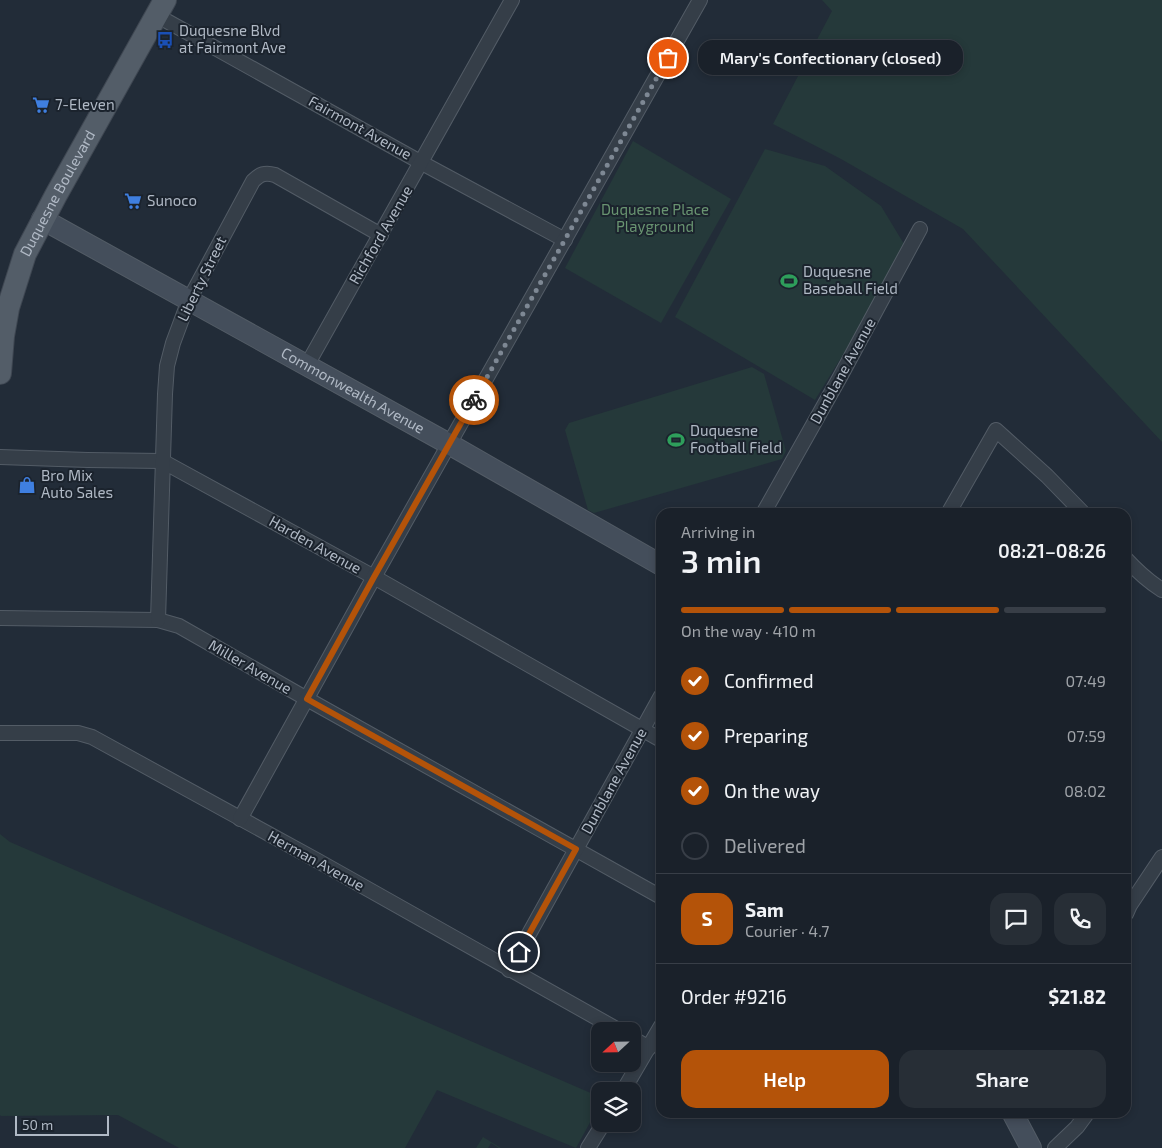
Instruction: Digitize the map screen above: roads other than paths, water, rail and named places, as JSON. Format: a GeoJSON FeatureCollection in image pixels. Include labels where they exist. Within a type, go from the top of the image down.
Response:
{"type":"FeatureCollection","features":[{"type":"Feature","properties":{"kind":"main road","name":"Duquesne Boulevard"},"geometry":{"type":"LineString","coordinates":[[0,373],[3,336],[8,308],[25,254],[42,219],[160,8]]}},
{"type":"Feature","properties":{"kind":"street","name":"Richford Avenue"},"geometry":{"type":"LineString","coordinates":[[308,365],[512,0]]}},
{"type":"Feature","properties":{"kind":"street"},"geometry":{"type":"LineString","coordinates":[[240,818],[700,0]]}},
{"type":"Feature","properties":{"kind":"street","name":"Fairmont Avenue"},"geometry":{"type":"LineString","coordinates":[[160,8],[422,163],[565,240]]}},
{"type":"Feature","properties":{"kind":"street","name":"Liberty Street"},"geometry":{"type":"LineString","coordinates":[[158,620],[162,461],[168,366],[173,343],[189,300],[253,181],[263,174],[275,175],[381,235]]}},
{"type":"Feature","properties":{"kind":"street","name":"Commonwealth Avenue"},"geometry":{"type":"LineString","coordinates":[[42,219],[308,365],[656,562]]}},
{"type":"Feature","properties":{"kind":"street","name":"Dunblane Avenue"},"geometry":{"type":"LineString","coordinates":[[766,508],[920,229]]}},
{"type":"Feature","properties":{"kind":"street"},"geometry":{"type":"LineString","coordinates":[[951,508],[996,430],[1047,476],[1078,508]]}},
{"type":"Feature","properties":{"kind":"street","name":"Harden Avenue"},"geometry":{"type":"LineString","coordinates":[[0,457],[162,461],[374,577],[656,737]]}},
{"type":"Feature","properties":{"kind":"street"},"geometry":{"type":"LineString","coordinates":[[1131,564],[1152,584],[1162,590]]}},
{"type":"Feature","properties":{"kind":"street","name":"Miller Avenue"},"geometry":{"type":"LineString","coordinates":[[0,618],[158,620],[179,626],[656,894]]}},
{"type":"Feature","properties":{"kind":"street","name":"Dunblane Avenue"},"geometry":{"type":"LineString","coordinates":[[509,970],[656,705]]}},
{"type":"Feature","properties":{"kind":"street","name":"Herman Avenue"},"geometry":{"type":"LineString","coordinates":[[0,734],[78,733],[92,737],[604,1022]]}},
{"type":"Feature","properties":{"kind":"street"},"geometry":{"type":"LineString","coordinates":[[1131,904],[1162,858]]}},
{"type":"Feature","properties":{"kind":"street"},"geometry":{"type":"LineString","coordinates":[[628,1082],[656,1035]]}},
{"type":"Feature","properties":{"kind":"street"},"geometry":{"type":"LineString","coordinates":[[641,1043],[649,1048]]}},
{"type":"Feature","properties":{"kind":"street"},"geometry":{"type":"LineString","coordinates":[[1015,1118],[1031,1148]]}},
{"type":"Feature","properties":{"kind":"street"},"geometry":{"type":"LineString","coordinates":[[1056,1148],[1084,1118]]}},
{"type":"Feature","properties":{"kind":"street"},"geometry":{"type":"LineString","coordinates":[[588,1148],[598,1132]]}},
{"type":"Feature","properties":{"kind":"place","name":"Duquesne Blvd at Fairmont Ave"},"geometry":{"type":"Point","coordinates":[165,40]}},
{"type":"Feature","properties":{"kind":"place","name":"Mary's Confectionary (closed)"},"geometry":{"type":"Point","coordinates":[668,58]}},
{"type":"Feature","properties":{"kind":"place","name":"7-Eleven"},"geometry":{"type":"Point","coordinates":[41,105]}},
{"type":"Feature","properties":{"kind":"place","name":"Sunoco"},"geometry":{"type":"Point","coordinates":[133,201]}},
{"type":"Feature","properties":{"kind":"place","name":"Duquesne Baseball Field"},"geometry":{"type":"Point","coordinates":[789,281]}},
{"type":"Feature","properties":{"kind":"place","name":"Duquesne Football Field"},"geometry":{"type":"Point","coordinates":[676,440]}},
{"type":"Feature","properties":{"kind":"place","name":"Bro Mix Auto Sales"},"geometry":{"type":"Point","coordinates":[27,485]}},
{"type":"Feature","properties":{"kind":"park label","name":"Duquesne Place Playground"},"geometry":{"type":"Point","coordinates":[655,218]}}]}
